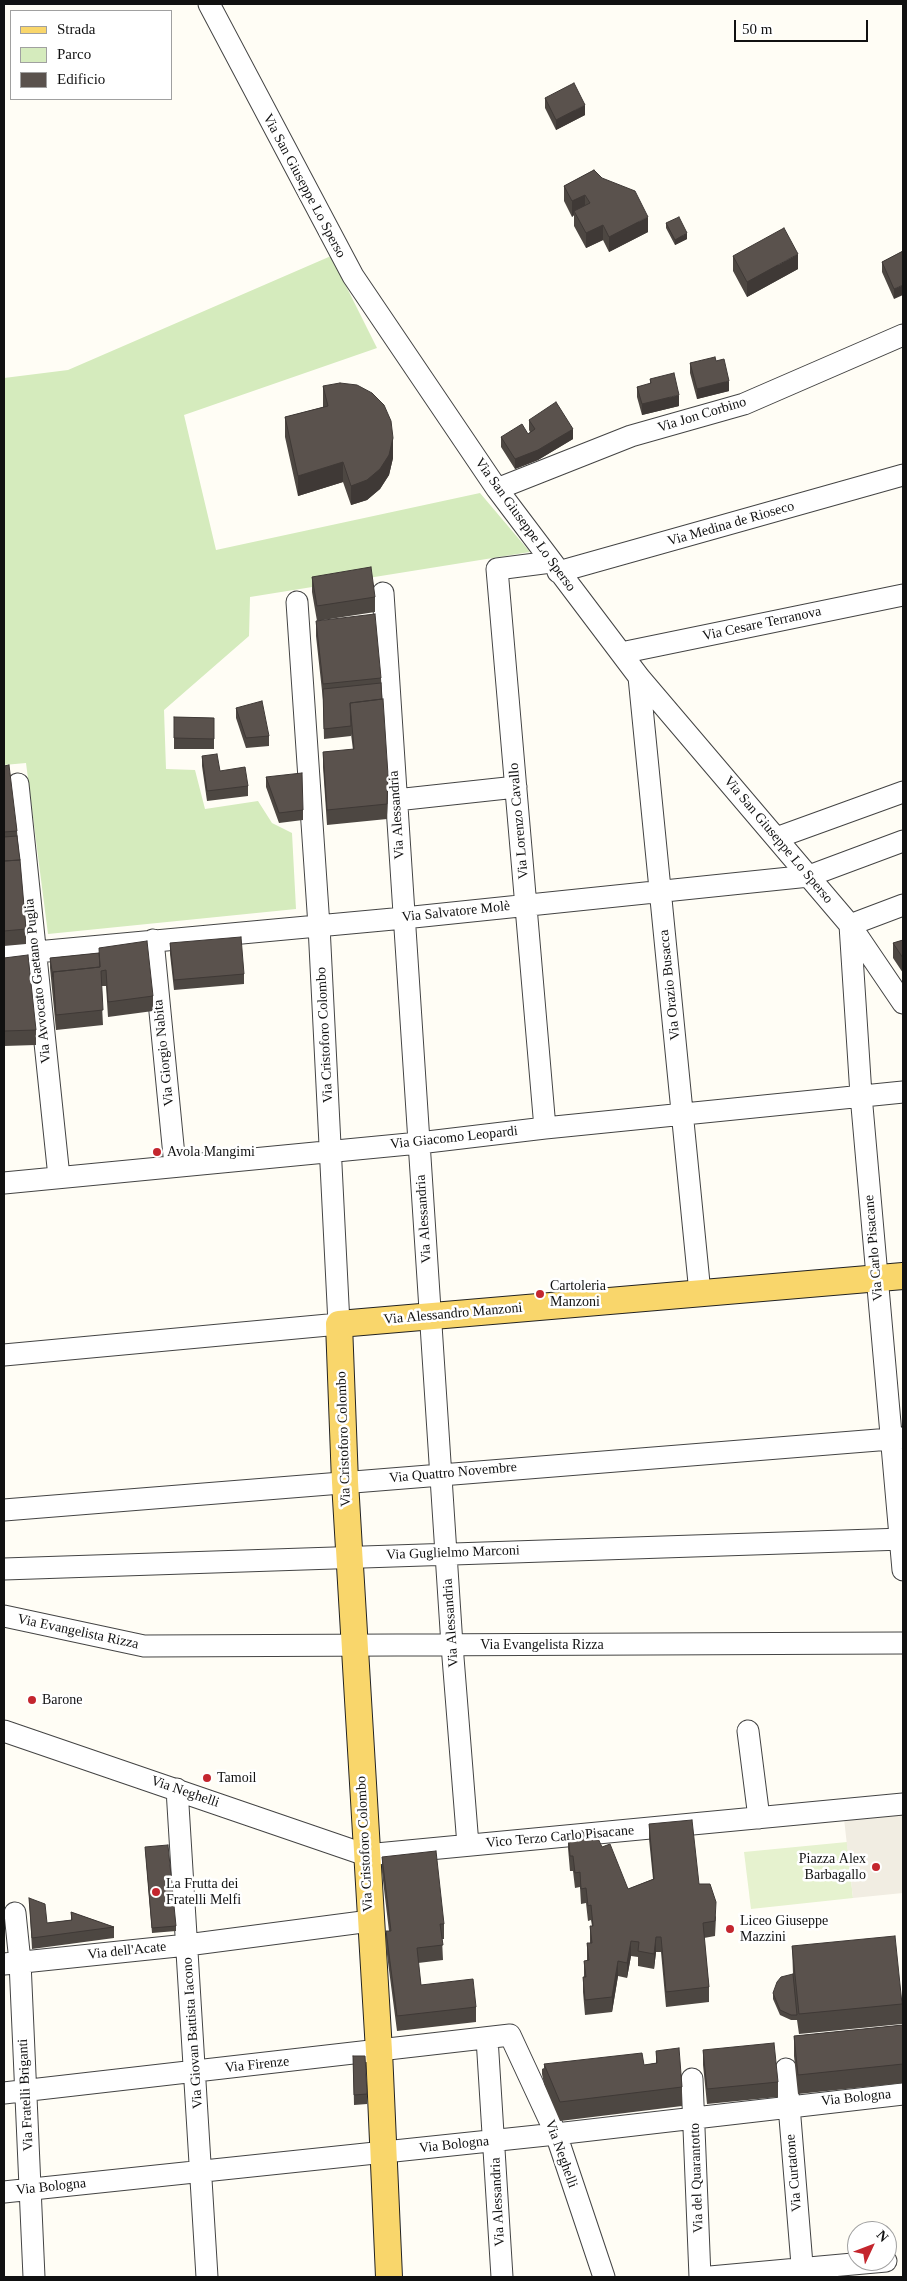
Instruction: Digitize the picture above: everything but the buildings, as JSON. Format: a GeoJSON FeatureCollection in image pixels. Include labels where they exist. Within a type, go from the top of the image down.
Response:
{"type":"FeatureCollection","features":[{"type":"Feature","properties":{"kind":"main road","name":"Via Alessandro Manzoni"},"geometry":{"type":"LineString","coordinates":[[339,1324],[903,1276]]}},
{"type":"Feature","properties":{"kind":"main road","name":"Via Cristoforo Colombo"},"geometry":{"type":"LineString","coordinates":[[339,1324],[345,1482],[384,2152],[389,2277]]}},
{"type":"Feature","properties":{"kind":"street","name":"Via San Giuseppe Lo Sperso"},"geometry":{"type":"LineString","coordinates":[[209,4],[352,276],[497,489],[639,677],[850,925],[903,1003]]}},
{"type":"Feature","properties":{"kind":"street","name":"Via Jon Corbino"},"geometry":{"type":"LineString","coordinates":[[497,489],[631,436],[744,404],[903,335]]}},
{"type":"Feature","properties":{"kind":"street","name":"Via Medina de Rioseco"},"geometry":{"type":"LineString","coordinates":[[555,567],[903,475]]}},
{"type":"Feature","properties":{"kind":"street","name":"Via Lorenzo Cavallo"},"geometry":{"type":"LineString","coordinates":[[545,1128],[497,569],[555,567]]}},
{"type":"Feature","properties":{"kind":"street","name":"Via Alessandria"},"geometry":{"type":"LineString","coordinates":[[383,593],[452,1645],[468,1845]]}},
{"type":"Feature","properties":{"kind":"street","name":"Via Cesare Terranova"},"geometry":{"type":"LineString","coordinates":[[621,653],[903,595]]}},
{"type":"Feature","properties":{"kind":"street","name":"Via Cristoforo Colombo"},"geometry":{"type":"LineString","coordinates":[[297,602],[319,926],[339,1324]]}},
{"type":"Feature","properties":{"kind":"street","name":"Via Orazio Busacca"},"geometry":{"type":"LineString","coordinates":[[639,677],[700,1293]]}},
{"type":"Feature","properties":{"kind":"street","name":"Via Avvocato Gaetano Puglia"},"geometry":{"type":"LineString","coordinates":[[18,784],[59,1177]]}},
{"type":"Feature","properties":{"kind":"street"},"geometry":{"type":"LineString","coordinates":[[396,800],[516,787]]}},
{"type":"Feature","properties":{"kind":"street"},"geometry":{"type":"LineString","coordinates":[[776,838],[903,792]]}},
{"type":"Feature","properties":{"kind":"street","name":"Via Salvatore Molè"},"geometry":{"type":"LineString","coordinates":[[4,955],[404,918],[809,876],[903,841]]}},
{"type":"Feature","properties":{"kind":"street"},"geometry":{"type":"LineString","coordinates":[[850,925],[903,905]]}},
{"type":"Feature","properties":{"kind":"street","name":"Via Carlo Pisacane"},"geometry":{"type":"LineString","coordinates":[[850,925],[860,1095],[877,1278],[897,1438],[903,1570]]}},
{"type":"Feature","properties":{"kind":"street","name":"Via Giorgio Nabita"},"geometry":{"type":"LineString","coordinates":[[153,940],[175,1166]]}},
{"type":"Feature","properties":{"kind":"street","name":"Via Giacomo Leopardi"},"geometry":{"type":"LineString","coordinates":[[4,1183],[419,1143],[545,1128],[903,1092]]}},
{"type":"Feature","properties":{"kind":"street","name":"Via Alessandro Manzoni"},"geometry":{"type":"LineString","coordinates":[[4,1355],[339,1324]]}},
{"type":"Feature","properties":{"kind":"street","name":"Via Quattro Novembre"},"geometry":{"type":"LineString","coordinates":[[4,1510],[441,1473],[897,1438]]}},
{"type":"Feature","properties":{"kind":"street","name":"Via Guglielmo Marconi"},"geometry":{"type":"LineString","coordinates":[[4,1569],[902,1539]]}},
{"type":"Feature","properties":{"kind":"street","name":"Via Evangelista Rizza"},"geometry":{"type":"LineString","coordinates":[[4,1616],[144,1646],[903,1643]]}},
{"type":"Feature","properties":{"kind":"street","name":"Via Neghelli"},"geometry":{"type":"LineString","coordinates":[[4,1731],[178,1789],[366,1855]]}},
{"type":"Feature","properties":{"kind":"street"},"geometry":{"type":"LineString","coordinates":[[748,1731],[759,1818]]}},
{"type":"Feature","properties":{"kind":"street","name":"Via Giovan Battista Iacono"},"geometry":{"type":"LineString","coordinates":[[178,1789],[207,2277]]}},
{"type":"Feature","properties":{"kind":"street","name":"Vico Terzo Carlo Pisacane"},"geometry":{"type":"LineString","coordinates":[[366,1855],[903,1804]]}},
{"type":"Feature","properties":{"kind":"street","name":"Via Fratelli Briganti"},"geometry":{"type":"LineString","coordinates":[[15,1913],[12,1963],[26,2091],[34,2277]]}},
{"type":"Feature","properties":{"kind":"street","name":"Via dell'Acate"},"geometry":{"type":"LineString","coordinates":[[12,1963],[187,1945],[370,1921]]}},
{"type":"Feature","properties":{"kind":"street","name":"Via Neghelli"},"geometry":{"type":"LineString","coordinates":[[510,2035],[556,2134],[604,2277]]}},
{"type":"Feature","properties":{"kind":"street","name":"Via Firenze"},"geometry":{"type":"LineString","coordinates":[[4,2093],[378,2052],[510,2035]]}},
{"type":"Feature","properties":{"kind":"street","name":"Via Alessandria"},"geometry":{"type":"LineString","coordinates":[[487,2038],[495,2140],[502,2277]]}},
{"type":"Feature","properties":{"kind":"street","name":"Via Curtatone"},"geometry":{"type":"LineString","coordinates":[[786,2069],[803,2273]]}},
{"type":"Feature","properties":{"kind":"street","name":"Via del Quarantotto"},"geometry":{"type":"LineString","coordinates":[[692,2079],[700,2277]]}},
{"type":"Feature","properties":{"kind":"street","name":"Via Bologna"},"geometry":{"type":"LineString","coordinates":[[4,2192],[556,2134],[788,2105],[903,2094]]}},
{"type":"Feature","properties":{"kind":"street"},"geometry":{"type":"LineString","coordinates":[[710,2277],[803,2273],[847,2267]]}},
{"type":"Feature","properties":{"kind":"green space"},"geometry":{"type":"Polygon","coordinates":[[[331,256],[377,348],[184,415],[216,550],[480,493],[530,552],[250,597],[249,636],[164,710],[166,769],[195,770],[205,809],[258,801],[272,823],[292,833],[296,909],[48,934],[26,763],[4,765],[4,378],[68,370],[331,256]]]}},
{"type":"Feature","properties":{"kind":"green space"},"geometry":{"type":"Polygon","coordinates":[[[847,1842],[853,1898],[751,1909],[744,1852],[847,1842]]]}},
{"type":"Feature","properties":{"kind":"shaded area","name":"Piazza Alex Barbagallo"},"geometry":{"type":"Polygon","coordinates":[[[903,1804],[903,1893],[853,1898],[843,1810],[903,1804]]]}},
{"type":"Feature","properties":{"kind":"place","name":"Avola Mangimi"},"geometry":{"type":"Point","coordinates":[157,1152]}},
{"type":"Feature","properties":{"kind":"place","name":"Cartoleria Manzoni"},"geometry":{"type":"Point","coordinates":[540,1294]}},
{"type":"Feature","properties":{"kind":"place","name":"Barone"},"geometry":{"type":"Point","coordinates":[32,1700]}},
{"type":"Feature","properties":{"kind":"place","name":"Tamoil"},"geometry":{"type":"Point","coordinates":[207,1778]}},
{"type":"Feature","properties":{"kind":"place","name":"Piazza Alex Barbagallo"},"geometry":{"type":"Point","coordinates":[876,1867]}},
{"type":"Feature","properties":{"kind":"place","name":"La Frutta dei Fratelli Melfi"},"geometry":{"type":"Point","coordinates":[156,1892]}},
{"type":"Feature","properties":{"kind":"place","name":"Liceo Giuseppe Mazzini"},"geometry":{"type":"Point","coordinates":[730,1929]}}]}
